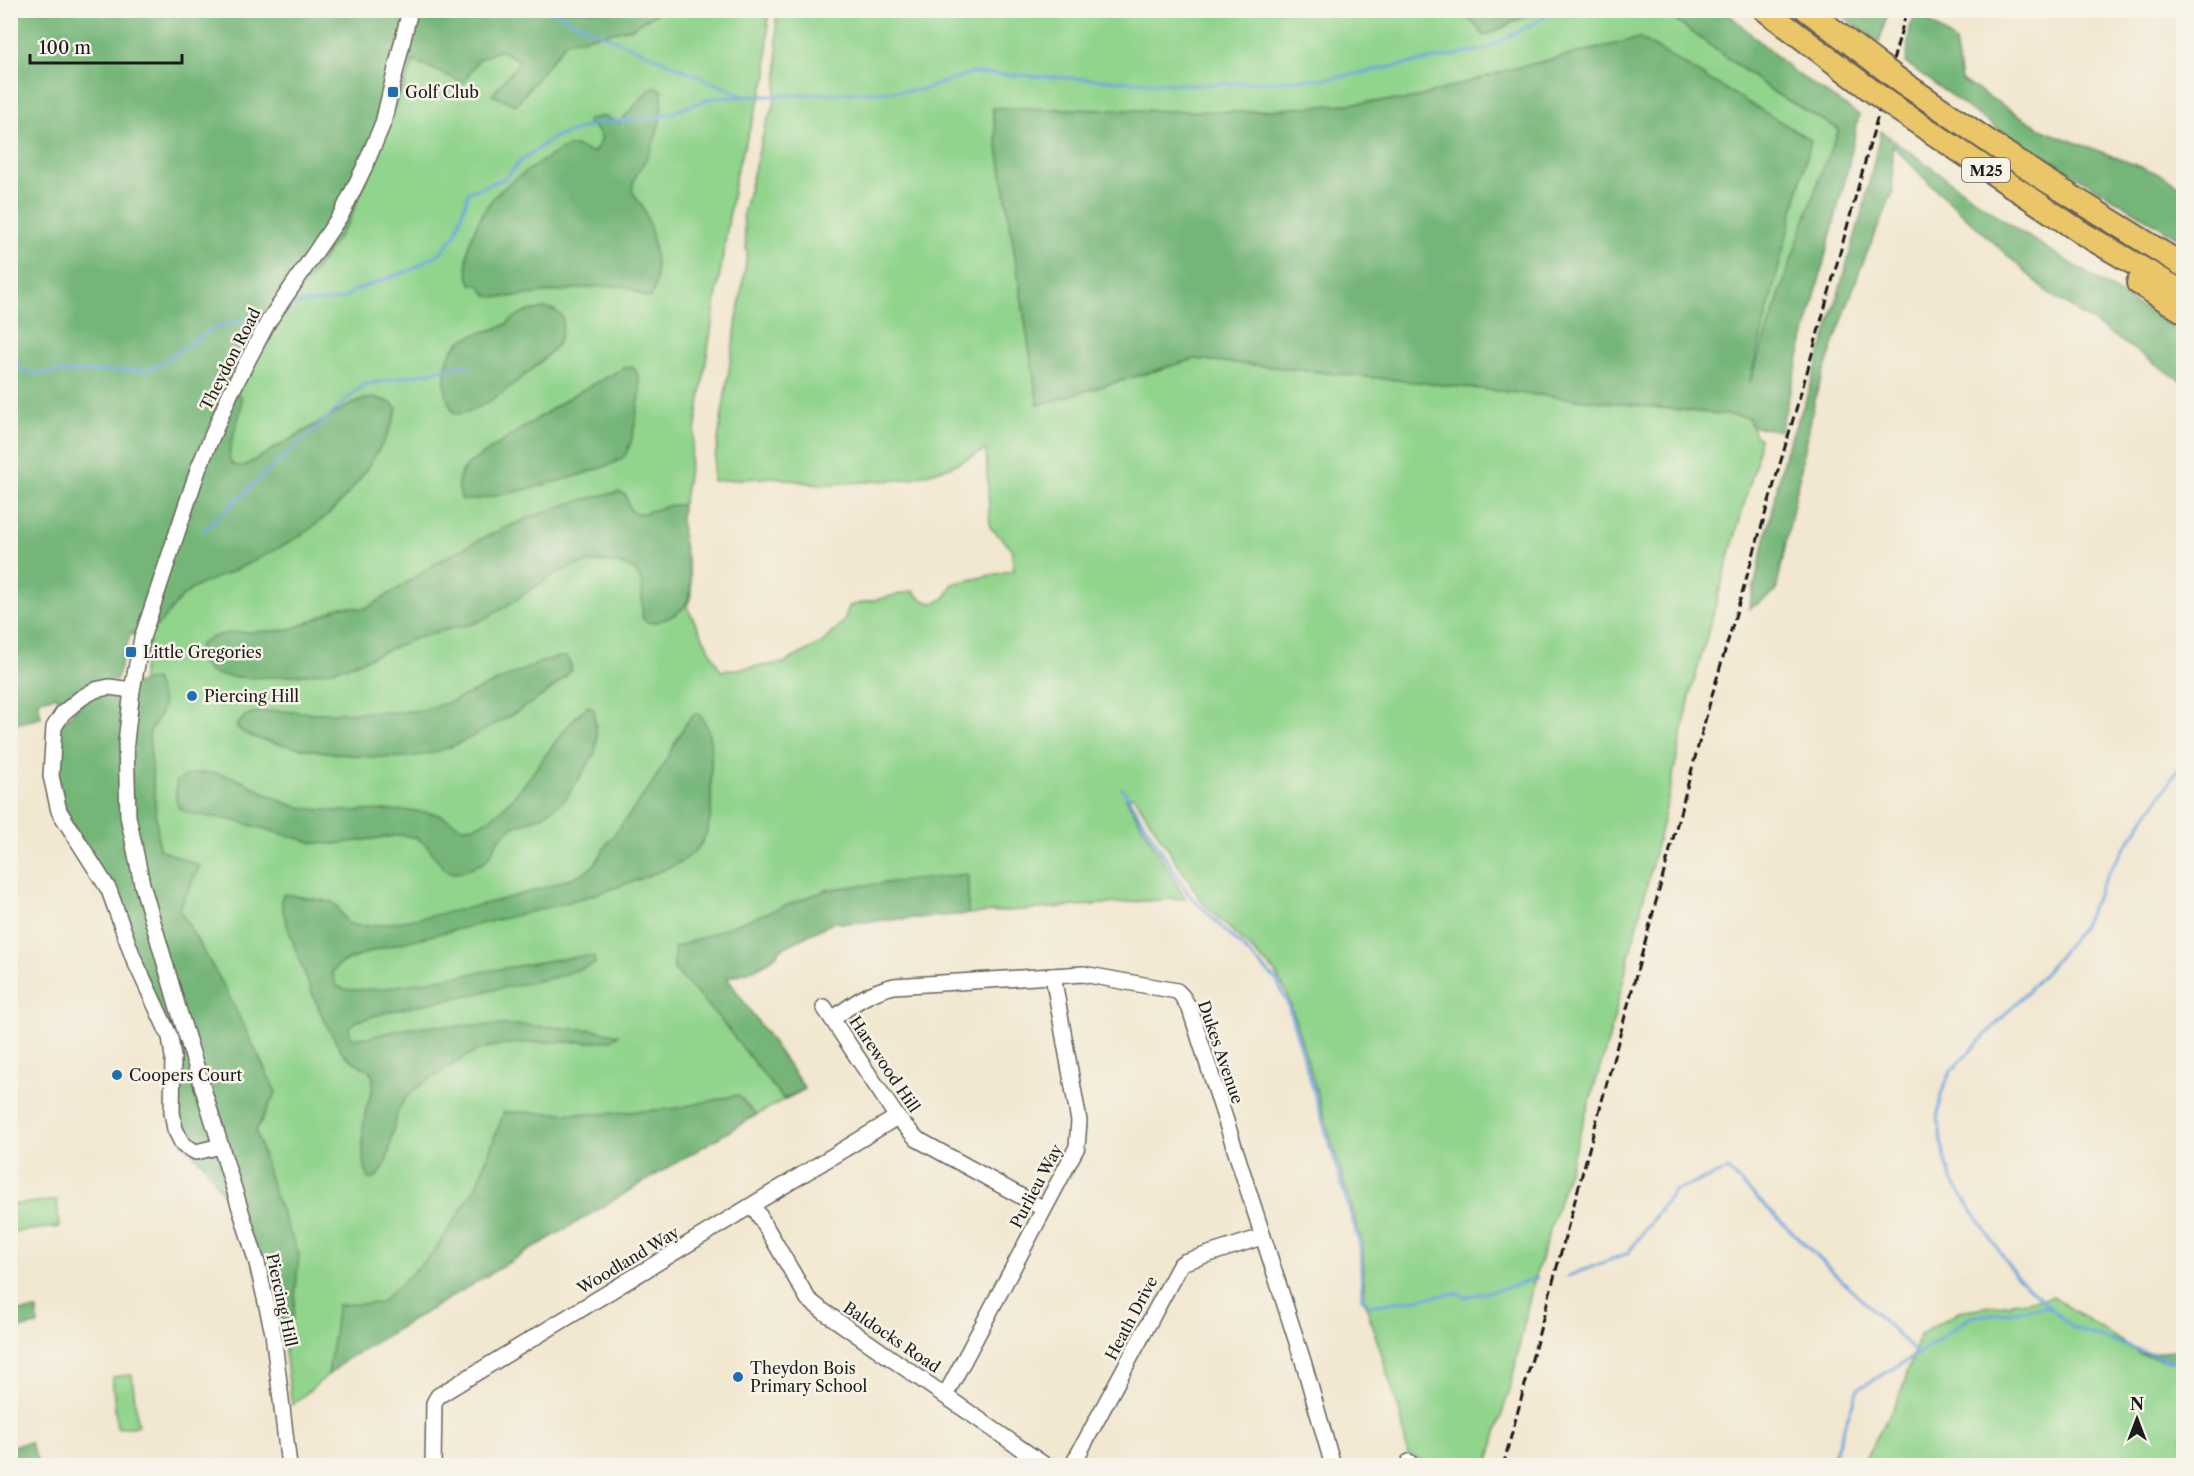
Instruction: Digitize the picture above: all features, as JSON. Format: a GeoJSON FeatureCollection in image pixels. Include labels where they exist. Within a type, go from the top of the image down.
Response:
{"type":"FeatureCollection","features":[{"type":"Feature","properties":{"kind":"highway","name":"M25"},"geometry":{"type":"LineString","coordinates":[[1765,10],[1955,150],[2082,233],[2184,293]]}},
{"type":"Feature","properties":{"kind":"highway","name":"M25"},"geometry":{"type":"LineString","coordinates":[[1807,10],[1899,80],[2014,160],[2184,266]]}},
{"type":"Feature","properties":{"kind":"highway"},"geometry":{"type":"LineString","coordinates":[[2014,160],[2062,179],[2184,253]]}},
{"type":"Feature","properties":{"kind":"highway"},"geometry":{"type":"LineString","coordinates":[[2082,233],[2112,266],[2184,312]]}},
{"type":"Feature","properties":{"kind":"street","name":"Theydon Road"},"geometry":{"type":"LineString","coordinates":[[126,742],[132,690],[142,638],[199,467],[230,394],[268,322],[342,213],[368,159],[383,123],[410,10]]}},
{"type":"Feature","properties":{"kind":"street"},"geometry":{"type":"LineString","coordinates":[[132,690],[109,687],[95,690],[63,713],[54,727],[51,776],[59,812],[109,890],[133,957],[170,1037],[173,1057],[172,1112],[175,1129],[183,1145],[196,1152],[221,1146]]}},
{"type":"Feature","properties":{"kind":"street","name":"Piercing Hill"},"geometry":{"type":"LineString","coordinates":[[126,742],[128,816],[142,884],[257,1263],[273,1333],[289,1466]]}},
{"type":"Feature","properties":{"kind":"street","name":"Dukes Avenue"},"geometry":{"type":"LineString","coordinates":[[828,1013],[872,992],[894,986],[1083,974],[1177,991],[1190,1009],[1303,1361],[1333,1466]]}},
{"type":"Feature","properties":{"kind":"street","name":"Purlieu Way"},"geometry":{"type":"LineString","coordinates":[[945,1396],[1077,1147],[1079,1121],[1053,976]]}},
{"type":"Feature","properties":{"kind":"street","name":"Harewood Hill"},"geometry":{"type":"LineString","coordinates":[[828,1013],[897,1117],[917,1139],[1044,1209]]}},
{"type":"Feature","properties":{"kind":"street","name":"Woodland Way"},"geometry":{"type":"LineString","coordinates":[[433,1466],[434,1403],[438,1396],[897,1117]]}},
{"type":"Feature","properties":{"kind":"street","name":"Baldocks Road"},"geometry":{"type":"LineString","coordinates":[[753,1205],[808,1299],[1046,1466]]}},
{"type":"Feature","properties":{"kind":"street","name":"Heath Drive"},"geometry":{"type":"LineString","coordinates":[[1072,1466],[1180,1265],[1262,1237]]}},
{"type":"Feature","properties":{"kind":"green space"},"geometry":{"type":"Polygon","coordinates":[[[1462,10],[1485,36],[1536,11],[1663,11],[1778,95],[1839,129],[1746,394],[1640,38],[1508,70],[1412,99],[1243,112],[992,108],[1038,405],[1195,359],[1748,417],[1756,437],[1760,438],[1756,462],[1691,692],[1666,808],[1608,1042],[1532,1288],[1513,1375],[1486,1465],[1437,1465],[1408,1456],[1400,1413],[1364,1299],[1363,1245],[1287,993],[1274,971],[1203,903],[1134,796],[1126,798],[1185,898],[846,923],[834,922],[781,949],[764,965],[727,978],[805,1089],[756,1115],[347,1359],[292,1405],[273,1259],[144,821],[141,682],[149,640],[36,603],[10,394],[388,122],[434,11],[768,11],[767,75],[736,173],[680,521],[691,583],[691,595],[687,607],[721,671],[784,663],[823,642],[844,621],[849,606],[913,591],[924,600],[936,602],[945,596],[952,584],[1014,570],[1011,548],[990,527],[986,450],[947,468],[909,479],[818,485],[775,477],[713,481],[747,256],[743,214],[765,127],[774,104],[778,74],[776,11],[1462,10]]]}},
{"type":"Feature","properties":{"kind":"green space"},"geometry":{"type":"Polygon","coordinates":[[[10,11],[660,11],[632,28],[566,42],[516,105],[492,95],[520,61],[500,50],[478,60],[464,83],[414,61],[349,221],[246,371],[235,394],[240,395],[242,403],[232,440],[230,460],[235,465],[246,465],[346,407],[365,399],[377,398],[392,403],[397,409],[379,449],[343,499],[313,527],[278,549],[191,590],[153,628],[131,632],[116,680],[101,682],[62,706],[56,696],[38,701],[41,718],[11,725],[10,11]]]}},
{"type":"Feature","properties":{"kind":"green space"},"geometry":{"type":"Polygon","coordinates":[[[1462,11],[1536,11],[1485,36],[1462,11]]]}},
{"type":"Feature","properties":{"kind":"green space"},"geometry":{"type":"Polygon","coordinates":[[[1663,11],[1725,11],[1793,71],[1859,115],[1847,172],[1780,431],[1752,426],[1748,417],[1195,359],[1038,405],[992,108],[1243,112],[1412,99],[1508,70],[1640,38],[1811,140],[1749,384],[1820,176],[1839,129],[1778,95],[1663,11]]]}},
{"type":"Feature","properties":{"kind":"green space"},"geometry":{"type":"Polygon","coordinates":[[[1836,11],[1888,11],[1879,43],[1836,11]]]}},
{"type":"Feature","properties":{"kind":"green space"},"geometry":{"type":"Polygon","coordinates":[[[1917,11],[1955,42],[1961,80],[2045,131],[2152,171],[2183,187],[2183,241],[1983,119],[1906,63],[1910,28],[1917,11]]]}},
{"type":"Feature","properties":{"kind":"green space"},"geometry":{"type":"Polygon","coordinates":[[[655,86],[662,91],[659,127],[652,147],[635,178],[632,190],[644,210],[653,241],[656,278],[651,297],[647,298],[629,288],[613,286],[496,297],[487,295],[479,285],[471,284],[467,267],[469,244],[482,213],[496,195],[523,173],[563,149],[576,146],[594,152],[602,139],[598,131],[587,122],[588,120],[604,116],[619,123],[655,86]]]}},
{"type":"Feature","properties":{"kind":"green space"},"geometry":{"type":"Polygon","coordinates":[[[1881,131],[2019,231],[2183,333],[2183,382],[2046,291],[1929,183],[1892,145],[1893,193],[1861,267],[1816,394],[1776,592],[1749,609],[1785,453],[1808,394],[1832,315],[1863,209],[1881,131]]]}},
{"type":"Feature","properties":{"kind":"green space"},"geometry":{"type":"Polygon","coordinates":[[[545,308],[554,310],[563,319],[561,337],[551,352],[493,399],[464,413],[454,413],[446,395],[445,374],[450,354],[456,346],[463,340],[503,326],[521,313],[545,308]]]}},
{"type":"Feature","properties":{"kind":"green space"},"geometry":{"type":"Polygon","coordinates":[[[633,367],[639,380],[640,396],[629,448],[622,458],[612,464],[544,485],[493,497],[462,500],[459,480],[468,464],[575,394],[624,368],[633,367]]]}},
{"type":"Feature","properties":{"kind":"green space"},"geometry":{"type":"Polygon","coordinates":[[[619,492],[626,495],[632,512],[644,513],[681,505],[690,594],[684,607],[671,617],[649,623],[643,619],[641,581],[635,571],[614,563],[594,562],[558,573],[509,605],[475,623],[426,635],[362,661],[330,671],[293,676],[231,677],[206,669],[198,653],[200,644],[219,635],[286,630],[342,607],[366,608],[440,561],[503,529],[574,502],[619,492]]]}},
{"type":"Feature","properties":{"kind":"green space"},"geometry":{"type":"Polygon","coordinates":[[[566,657],[571,670],[552,689],[474,736],[431,753],[381,757],[328,752],[263,740],[240,731],[236,726],[245,716],[252,713],[422,710],[450,702],[541,662],[566,657]]]}},
{"type":"Feature","properties":{"kind":"green space"},"geometry":{"type":"Polygon","coordinates":[[[155,679],[164,707],[149,734],[159,849],[200,866],[179,909],[224,986],[276,1092],[256,1131],[276,1199],[299,1254],[293,1319],[276,1326],[235,1213],[205,1166],[181,1142],[190,1134],[182,1127],[173,1036],[65,810],[57,775],[59,728],[87,696],[155,679]]]}},
{"type":"Feature","properties":{"kind":"green space"},"geometry":{"type":"Polygon","coordinates":[[[589,706],[594,710],[597,741],[594,755],[565,800],[542,816],[511,828],[498,840],[483,863],[461,872],[453,873],[444,869],[426,845],[417,838],[402,835],[334,844],[314,843],[236,821],[188,813],[179,808],[176,801],[176,782],[191,774],[208,773],[229,776],[295,806],[339,811],[425,812],[440,815],[464,827],[481,823],[498,812],[514,796],[560,735],[589,706]]]}},
{"type":"Feature","properties":{"kind":"green space"},"geometry":{"type":"Polygon","coordinates":[[[694,714],[699,714],[704,721],[709,736],[711,809],[705,836],[689,857],[677,864],[612,889],[372,951],[341,963],[332,972],[336,986],[348,990],[380,989],[553,960],[594,957],[595,964],[556,977],[387,1012],[358,1021],[349,1027],[350,1035],[353,1038],[370,1037],[403,1029],[434,1026],[521,1025],[597,1030],[618,1035],[611,1040],[596,1042],[509,1044],[482,1049],[466,1056],[419,1086],[404,1101],[397,1116],[384,1168],[371,1180],[368,1178],[363,1133],[365,1114],[373,1085],[372,1075],[341,1050],[316,1003],[285,919],[281,900],[284,894],[332,902],[347,923],[360,926],[379,925],[481,905],[553,885],[579,875],[597,861],[650,786],[687,722],[694,714]]]}},
{"type":"Feature","properties":{"kind":"green space"},"geometry":{"type":"Polygon","coordinates":[[[968,874],[968,914],[834,922],[781,949],[763,965],[727,978],[805,1089],[783,1099],[719,1018],[674,969],[674,948],[829,889],[968,874]]]}},
{"type":"Feature","properties":{"kind":"green space"},"geometry":{"type":"Polygon","coordinates":[[[738,1095],[756,1115],[347,1359],[328,1375],[338,1305],[380,1303],[434,1252],[476,1187],[504,1112],[598,1114],[672,1109],[738,1095]]]}},
{"type":"Feature","properties":{"kind":"green space"},"geometry":{"type":"Polygon","coordinates":[[[57,1200],[59,1227],[11,1232],[11,1205],[57,1200]]]}},
{"type":"Feature","properties":{"kind":"green space"},"geometry":{"type":"Polygon","coordinates":[[[2053,1297],[2141,1354],[2183,1364],[2183,1465],[1861,1466],[1900,1395],[1920,1335],[1959,1311],[2053,1297]]]}},
{"type":"Feature","properties":{"kind":"green space"},"geometry":{"type":"Polygon","coordinates":[[[37,1310],[38,1325],[11,1330],[11,1312],[37,1310]]]}},
{"type":"Feature","properties":{"kind":"green space"},"geometry":{"type":"Polygon","coordinates":[[[2183,1350],[2183,1364],[2141,1354],[2183,1350]]]}},
{"type":"Feature","properties":{"kind":"green space"},"geometry":{"type":"Polygon","coordinates":[[[132,1375],[138,1426],[117,1428],[112,1377],[132,1375]]]}},
{"type":"Feature","properties":{"kind":"green space"},"geometry":{"type":"Polygon","coordinates":[[[30,1442],[39,1465],[11,1465],[11,1446],[30,1442]]]}},
{"type":"Feature","properties":{"kind":"waterway"},"geometry":{"type":"LineString","coordinates":[[547,10],[744,96]]}},
{"type":"Feature","properties":{"kind":"waterway"},"geometry":{"type":"LineString","coordinates":[[284,308],[297,304],[344,299],[353,291],[413,269],[441,252],[455,235],[469,192],[506,178],[519,162],[553,138],[598,123],[660,117],[712,98],[923,90],[976,73],[1198,85],[1333,78],[1486,49],[1558,10]]}},
{"type":"Feature","properties":{"kind":"waterway"},"geometry":{"type":"LineString","coordinates":[[10,355],[24,373],[150,370],[212,329],[266,313]]}},
{"type":"Feature","properties":{"kind":"waterway"},"geometry":{"type":"LineString","coordinates":[[203,531],[363,385],[467,365]]}},
{"type":"Feature","properties":{"kind":"waterway"},"geometry":{"type":"LineString","coordinates":[[2184,761],[2109,871],[2082,927],[2046,972],[1951,1071],[1941,1094],[1938,1114],[1941,1141],[1951,1179],[2016,1276],[2073,1328],[2184,1365]]}},
{"type":"Feature","properties":{"kind":"waterway"},"geometry":{"type":"LineString","coordinates":[[1122,788],[1189,895],[1277,981],[1287,1002],[1360,1245],[1362,1298],[1370,1306],[1457,1293],[1465,1297],[1510,1287],[1537,1278]]}},
{"type":"Feature","properties":{"kind":"waterway"},"geometry":{"type":"LineString","coordinates":[[1568,1276],[1628,1253],[1674,1191],[1728,1170],[1918,1354]]}},
{"type":"Feature","properties":{"kind":"waterway"},"geometry":{"type":"LineString","coordinates":[[1830,1466],[1858,1389],[1918,1354],[1971,1317],[2049,1306]]}},
{"type":"Feature","properties":{"kind":"railway"},"geometry":{"type":"LineString","coordinates":[[1503,1466],[1712,695],[1807,372],[1907,10]]}},
{"type":"Feature","properties":{"kind":"place","name":"Golf Club"},"geometry":{"type":"Point","coordinates":[393,92]}},
{"type":"Feature","properties":{"kind":"place","name":"Little Gregories"},"geometry":{"type":"Point","coordinates":[131,652]}},
{"type":"Feature","properties":{"kind":"place","name":"Piercing Hill"},"geometry":{"type":"Point","coordinates":[192,696]}},
{"type":"Feature","properties":{"kind":"place","name":"Coopers Court"},"geometry":{"type":"Point","coordinates":[117,1075]}},
{"type":"Feature","properties":{"kind":"place","name":"Theydon Bois Primary School"},"geometry":{"type":"Point","coordinates":[738,1377]}}]}
